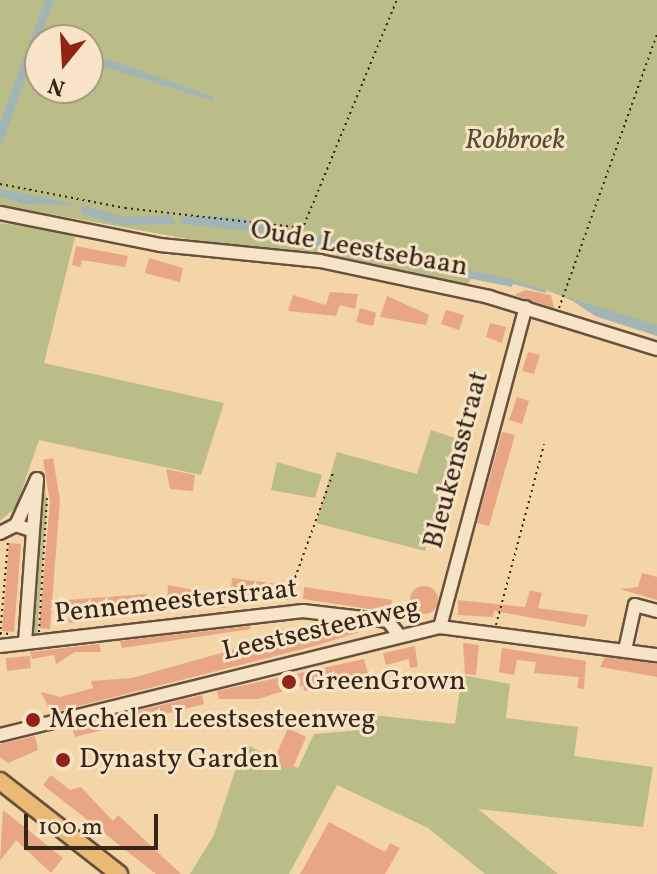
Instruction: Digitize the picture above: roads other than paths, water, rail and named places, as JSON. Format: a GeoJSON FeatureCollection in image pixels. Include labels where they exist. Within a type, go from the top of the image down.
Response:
{"type":"FeatureCollection","features":[{"type":"Feature","properties":{"kind":"main road"},"geometry":{"type":"LineString","coordinates":[[5,788],[119,874]]}},
{"type":"Feature","properties":{"kind":"street","name":"Oude Leestsebaan"},"geometry":{"type":"LineString","coordinates":[[0,213],[160,245],[320,261],[526,307],[657,349]]}},
{"type":"Feature","properties":{"kind":"street","name":"Bleukensstraat"},"geometry":{"type":"LineString","coordinates":[[440,627],[526,307]]}},
{"type":"Feature","properties":{"kind":"street"},"geometry":{"type":"LineString","coordinates":[[25,643],[37,479],[8,528],[33,531]]}},
{"type":"Feature","properties":{"kind":"street"},"geometry":{"type":"LineString","coordinates":[[625,650],[635,605],[657,611]]}},
{"type":"Feature","properties":{"kind":"street","name":"Pennemeesterstraat"},"geometry":{"type":"LineString","coordinates":[[0,646],[303,611],[388,621],[398,634]]}},
{"type":"Feature","properties":{"kind":"street","name":"Leestsesteenweg"},"geometry":{"type":"LineString","coordinates":[[0,735],[398,634],[440,627],[495,630],[657,655]]}},
{"type":"Feature","properties":{"kind":"waterway"},"geometry":{"type":"LineString","coordinates":[[510,281],[545,291]]}},
{"type":"Feature","properties":{"kind":"place","name":"GreenGrown"},"geometry":{"type":"Point","coordinates":[289,682]}},
{"type":"Feature","properties":{"kind":"place","name":"Mechelen Leestsesteenweg"},"geometry":{"type":"Point","coordinates":[33,720]}},
{"type":"Feature","properties":{"kind":"place","name":"Dynasty Garden"},"geometry":{"type":"Point","coordinates":[63,760]}},
{"type":"Feature","properties":{"kind":"park label","name":"Robbroek"},"geometry":{"type":"Point","coordinates":[515,141]}}]}
